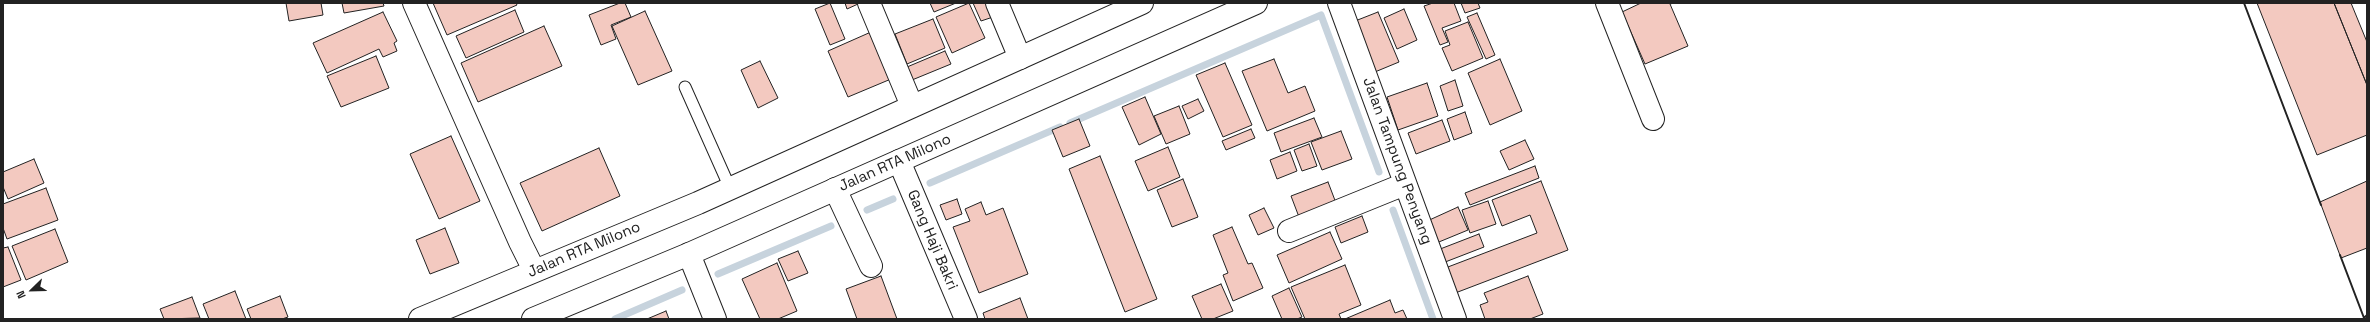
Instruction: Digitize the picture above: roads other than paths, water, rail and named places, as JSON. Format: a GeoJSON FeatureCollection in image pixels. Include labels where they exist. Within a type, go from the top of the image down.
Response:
{"type":"FeatureCollection","features":[{"type":"Feature","properties":{"kind":"main road"},"geometry":{"type":"LineString","coordinates":[[414,3],[534,270]]}},
{"type":"Feature","properties":{"kind":"main road"},"geometry":{"type":"LineString","coordinates":[[868,3],[912,106]]}},
{"type":"Feature","properties":{"kind":"main road"},"geometry":{"type":"LineString","coordinates":[[997,3],[1020,58]]}},
{"type":"Feature","properties":{"kind":"main road","name":"Jalan RTA Milono"},"geometry":{"type":"LineString","coordinates":[[420,319],[730,188],[1142,3]]}},
{"type":"Feature","properties":{"kind":"main road","name":"Jalan RTA Milono"},"geometry":{"type":"LineString","coordinates":[[533,319],[689,254],[1256,3]]}},
{"type":"Feature","properties":{"kind":"main road","name":"Jalan Tampung Penyang"},"geometry":{"type":"LineString","coordinates":[[1339,3],[1455,319]]}},
{"type":"Feature","properties":{"kind":"main road"},"geometry":{"type":"LineString","coordinates":[[1607,3],[1653,120]]}},
{"type":"Feature","properties":{"kind":"main road","name":"Gang Haji Bakri"},"geometry":{"type":"LineString","coordinates":[[899,161],[966,319]]}},
{"type":"Feature","properties":{"kind":"main road"},"geometry":{"type":"LineString","coordinates":[[1289,232],[1405,184]]}},
{"type":"Feature","properties":{"kind":"main road"},"geometry":{"type":"LineString","coordinates":[[835,189],[871,266]]}},
{"type":"Feature","properties":{"kind":"main road"},"geometry":{"type":"LineString","coordinates":[[689,254],[715,319]]}},
{"type":"Feature","properties":{"kind":"lane"},"geometry":{"type":"LineString","coordinates":[[685,87],[730,188]]}},
{"type":"Feature","properties":{"kind":"waterway"},"geometry":{"type":"LineString","coordinates":[[1070,123],[1321,15],[1379,172]]}},
{"type":"Feature","properties":{"kind":"waterway"},"geometry":{"type":"LineString","coordinates":[[930,183],[1060,127]]}},
{"type":"Feature","properties":{"kind":"waterway"},"geometry":{"type":"LineString","coordinates":[[867,210],[893,199]]}},
{"type":"Feature","properties":{"kind":"waterway"},"geometry":{"type":"LineString","coordinates":[[1393,210],[1433,319]]}},
{"type":"Feature","properties":{"kind":"waterway"},"geometry":{"type":"LineString","coordinates":[[718,274],[831,226]]}},
{"type":"Feature","properties":{"kind":"waterway"},"geometry":{"type":"LineString","coordinates":[[615,319],[682,290]]}}]}
